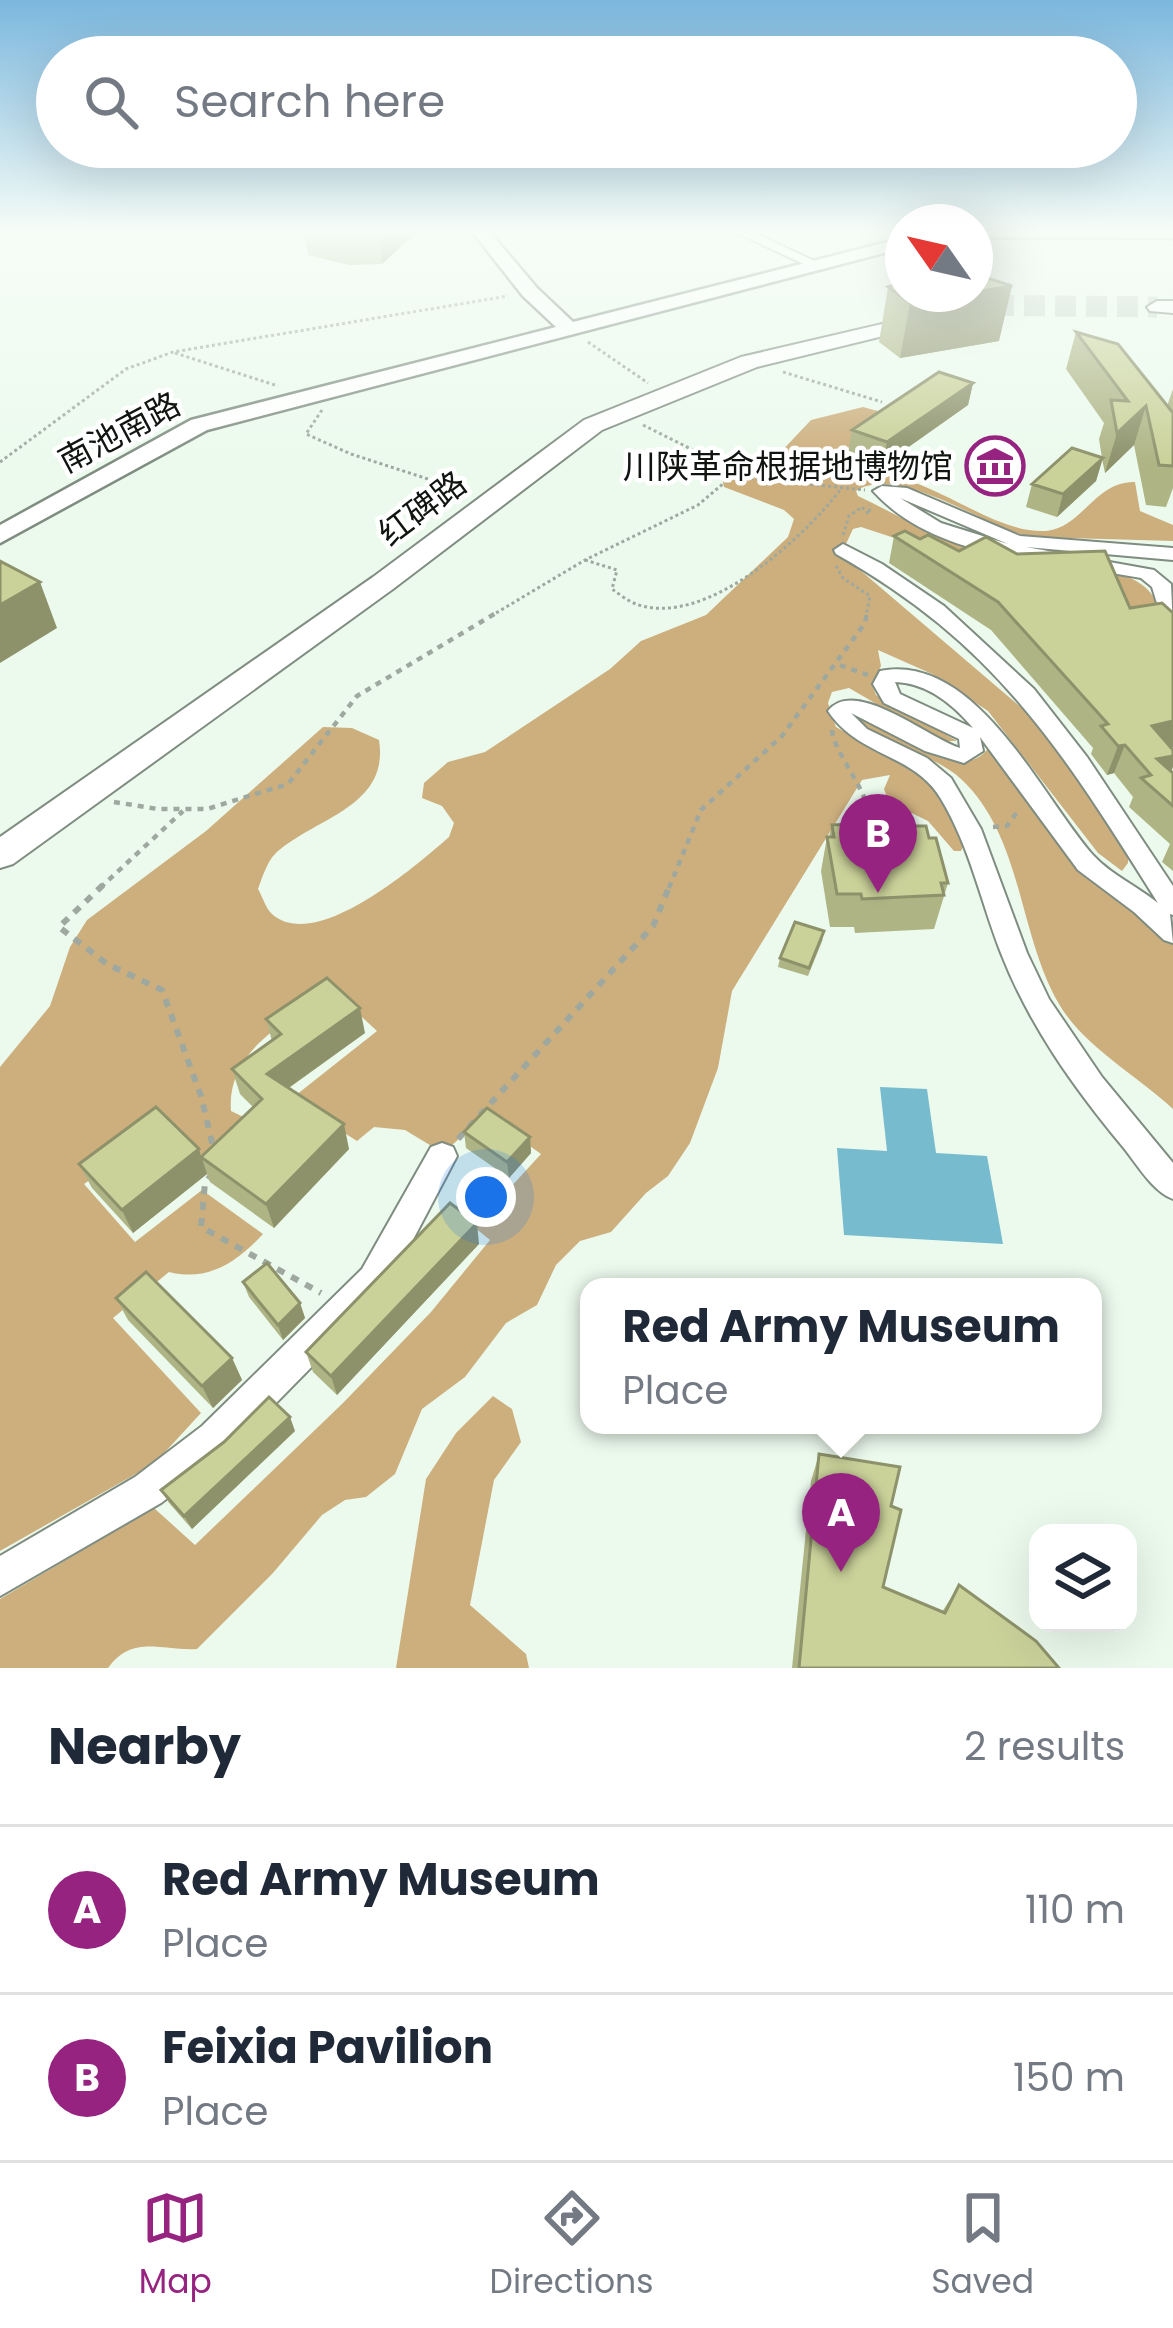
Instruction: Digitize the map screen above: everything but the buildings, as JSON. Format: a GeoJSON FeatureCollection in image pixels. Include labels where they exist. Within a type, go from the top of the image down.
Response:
{"type":"FeatureCollection","features":[{"type":"Feature","properties":{"kind":"main road","name":"红碑路"},"geometry":{"type":"LineString","coordinates":[[0,855],[429,550],[571,440],[618,412],[748,362],[933,313],[790,342],[652,387]]}},
{"type":"Feature","properties":{"kind":"main road"},"geometry":{"type":"LineString","coordinates":[[0,830],[573,425],[652,387]]}},
{"type":"Feature","properties":{"kind":"street"},"geometry":{"type":"LineString","coordinates":[[547,308],[568,328]]}},
{"type":"Feature","properties":{"kind":"street","name":"南池南路"},"geometry":{"type":"LineString","coordinates":[[0,535],[199,425],[648,308]]}},
{"type":"Feature","properties":{"kind":"street"},"geometry":{"type":"LineString","coordinates":[[1173,554],[1017,541],[901,492],[882,491],[906,509],[975,542],[1147,574],[1161,584],[1173,623]]}},
{"type":"Feature","properties":{"kind":"street"},"geometry":{"type":"LineString","coordinates":[[843,550],[964,630],[1008,673],[1088,776],[1173,907]]}},
{"type":"Feature","properties":{"kind":"street"},"geometry":{"type":"LineString","coordinates":[[1173,933],[1141,902],[1089,867],[991,732],[958,701],[911,674],[887,675],[885,680],[886,693],[892,698],[969,734],[972,751],[964,756],[948,754],[859,706],[844,705],[839,711],[843,720],[937,775],[969,828],[1033,994],[1100,1100],[1173,1185]]}},
{"type":"Feature","properties":{"kind":"street"},"geometry":{"type":"LineString","coordinates":[[0,1576],[148,1490],[215,1439],[374,1280],[442,1156]]}},
{"type":"Feature","properties":{"kind":"path"},"geometry":{"type":"LineString","coordinates":[[0,462],[126,369],[173,352],[444,308]]}},
{"type":"Feature","properties":{"kind":"path"},"geometry":{"type":"LineString","coordinates":[[568,328],[652,387]]}},
{"type":"Feature","properties":{"kind":"path"},"geometry":{"type":"LineString","coordinates":[[173,352],[266,386],[292,386]]}},
{"type":"Feature","properties":{"kind":"path"},"geometry":{"type":"LineString","coordinates":[[748,362],[882,402]]}},
{"type":"Feature","properties":{"kind":"path"},"geometry":{"type":"LineString","coordinates":[[337,388],[306,434],[351,454],[477,495]]}},
{"type":"Feature","properties":{"kind":"path"},"geometry":{"type":"LineString","coordinates":[[442,1156],[653,926],[701,810],[782,736],[865,623],[870,596],[843,578],[833,560],[843,550],[849,515],[862,507],[869,514],[872,495],[867,490],[840,490],[737,472],[618,412]]}},
{"type":"Feature","properties":{"kind":"path"},"geometry":{"type":"LineString","coordinates":[[82,797],[206,809],[288,784],[357,696],[584,560],[698,505],[737,472]]}},
{"type":"Feature","properties":{"kind":"path"},"geometry":{"type":"LineString","coordinates":[[584,560],[617,570],[612,590],[623,601],[649,608],[695,602],[756,573],[825,514],[840,490]]}},
{"type":"Feature","properties":{"kind":"path"},"geometry":{"type":"LineString","coordinates":[[838,664],[885,680]]}},
{"type":"Feature","properties":{"kind":"path"},"geometry":{"type":"LineString","coordinates":[[832,725],[832,741],[850,763],[872,812],[874,831]]}},
{"type":"Feature","properties":{"kind":"path"},"geometry":{"type":"LineString","coordinates":[[969,828],[1007,826],[1034,796]]}},
{"type":"Feature","properties":{"kind":"path"},"geometry":{"type":"LineString","coordinates":[[186,809],[58,927],[107,964],[162,990],[201,1096],[214,1149]]}},
{"type":"Feature","properties":{"kind":"path"},"geometry":{"type":"LineString","coordinates":[[218,1166],[206,1183],[201,1228],[346,1307]]}},
{"type":"Feature","properties":{"kind":"shaded area"},"geometry":{"type":"Polygon","coordinates":[[[863,407],[896,416],[843,451],[870,464],[874,474],[919,484],[1005,524],[1046,531],[1059,528],[1109,489],[1135,482],[1140,511],[1173,525],[1173,541],[1032,537],[918,491],[874,485],[856,491],[913,524],[969,547],[1075,563],[1129,577],[1147,589],[1157,605],[1134,617],[861,527],[853,529],[845,546],[846,558],[1036,720],[1128,850],[1128,863],[1122,871],[1098,853],[988,711],[932,674],[878,650],[881,666],[872,684],[876,695],[957,741],[940,741],[849,688],[832,692],[828,703],[836,727],[913,769],[938,791],[965,842],[961,851],[954,851],[928,821],[889,802],[884,789],[890,775],[862,780],[732,991],[718,1068],[690,1143],[668,1176],[611,1232],[580,1241],[556,1265],[537,1305],[506,1323],[465,1377],[422,1409],[395,1474],[366,1497],[345,1500],[322,1515],[273,1573],[197,1649],[137,1648],[108,1668],[0,1668],[0,1599],[154,1508],[195,1545],[431,1312],[490,1240],[474,1227],[541,1154],[486,1115],[443,1153],[405,1130],[374,1127],[357,1141],[291,1099],[377,1031],[338,995],[282,1025],[250,1053],[232,1089],[231,1111],[258,1124],[214,1167],[170,1125],[84,1184],[135,1242],[202,1190],[263,1234],[243,1253],[209,1272],[169,1272],[113,1318],[201,1413],[155,1463],[0,1551],[0,1067],[50,1006],[70,947],[87,920],[206,831],[323,727],[352,728],[379,740],[373,781],[345,809],[275,854],[258,889],[271,913],[290,923],[312,923],[338,915],[390,884],[449,837],[454,823],[442,806],[422,798],[424,783],[448,762],[485,752],[610,669],[641,641],[706,615],[788,537],[794,519],[784,510],[724,487],[722,478],[735,466],[776,457],[811,420],[863,407]]]}},
{"type":"Feature","properties":{"kind":"shaded area"},"geometry":{"type":"Polygon","coordinates":[[[865,719],[946,759],[978,758],[989,747],[1082,873],[1134,905],[1173,942],[1173,1109],[1097,1047],[1059,1004],[1035,947],[1008,857],[981,802],[949,770],[857,720],[865,719]]]}},
{"type":"Feature","properties":{"kind":"shaded area"},"geometry":{"type":"Polygon","coordinates":[[[493,1396],[512,1409],[521,1442],[494,1480],[470,1605],[526,1654],[529,1668],[396,1668],[426,1479],[456,1433],[493,1396]]]}},
{"type":"Feature","properties":{"kind":"water"},"geometry":{"type":"Polygon","coordinates":[[[880,1087],[927,1089],[936,1153],[987,1156],[1003,1244],[844,1235],[837,1148],[887,1151],[880,1087]]]}},
{"type":"Feature","properties":{"kind":"place","name":"川陕革命根据地博物馆"},"geometry":{"type":"Point","coordinates":[995,466]}},
{"type":"Feature","properties":{"kind":"place","name":"Feixia Pavilion"},"geometry":{"type":"Point","coordinates":[878,893]}},
{"type":"Feature","properties":{"kind":"place","name":"Red Army Museum"},"geometry":{"type":"Point","coordinates":[841,1572]}}]}
